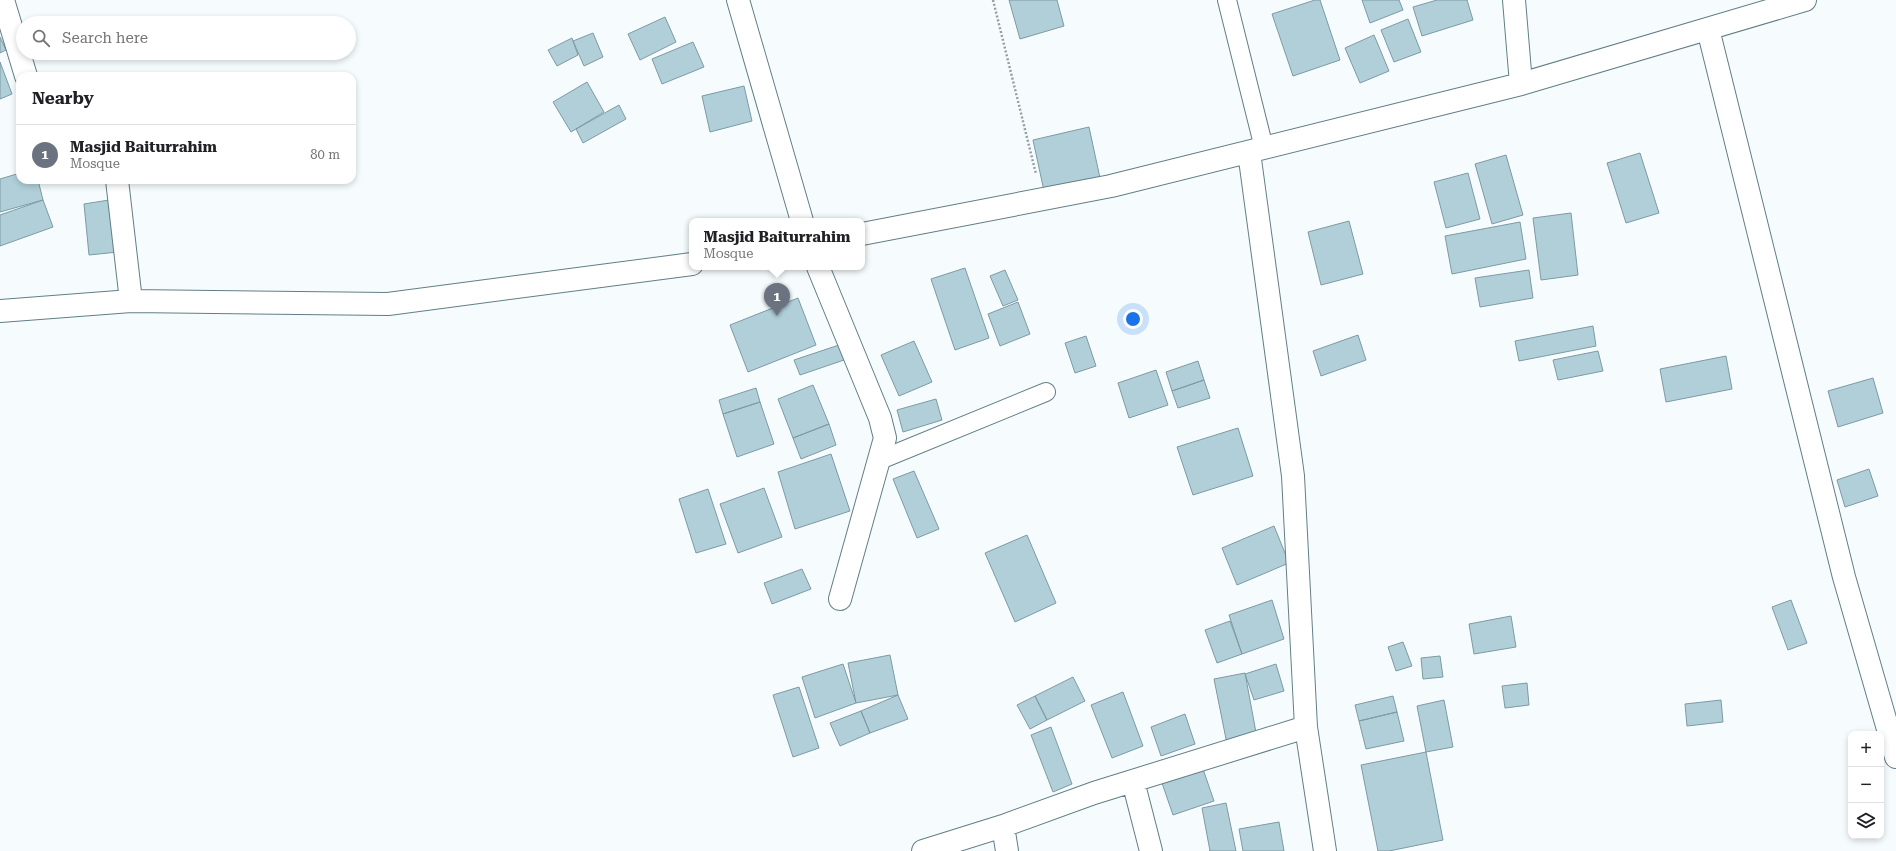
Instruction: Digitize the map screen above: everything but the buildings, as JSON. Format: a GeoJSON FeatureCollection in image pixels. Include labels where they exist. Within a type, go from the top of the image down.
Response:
{"type":"FeatureCollection","features":[{"type":"Feature","properties":{"kind":"street"},"geometry":{"type":"LineString","coordinates":[[3,0],[16,43]]}},
{"type":"Feature","properties":{"kind":"street"},"geometry":{"type":"LineString","coordinates":[[738,0],[801,218]]}},
{"type":"Feature","properties":{"kind":"street"},"geometry":{"type":"LineString","coordinates":[[1514,0],[1521,84]]}},
{"type":"Feature","properties":{"kind":"street"},"geometry":{"type":"LineString","coordinates":[[865,233],[1111,186],[1256,150],[1521,84],[1805,0]]}},
{"type":"Feature","properties":{"kind":"street"},"geometry":{"type":"LineString","coordinates":[[1708,28],[1844,577],[1896,757]]}},
{"type":"Feature","properties":{"kind":"street"},"geometry":{"type":"LineString","coordinates":[[21,60],[25,72]]}},
{"type":"Feature","properties":{"kind":"street"},"geometry":{"type":"LineString","coordinates":[[1256,150],[1293,476],[1306,727],[1325,851]]}},
{"type":"Feature","properties":{"kind":"street"},"geometry":{"type":"LineString","coordinates":[[118,184],[131,301]]}},
{"type":"Feature","properties":{"kind":"street"},"geometry":{"type":"LineString","coordinates":[[0,311],[131,301],[388,304],[689,264]]}},
{"type":"Feature","properties":{"kind":"street"},"geometry":{"type":"LineString","coordinates":[[819,270],[880,418],[885,438],[840,599]]}},
{"type":"Feature","properties":{"kind":"street"},"geometry":{"type":"LineString","coordinates":[[923,851],[1003,826],[1094,793],[1306,727]]}},
{"type":"Feature","properties":{"kind":"street"},"geometry":{"type":"LineString","coordinates":[[1133,781],[1151,851]]}},
{"type":"Feature","properties":{"kind":"street"},"geometry":{"type":"LineString","coordinates":[[1003,826],[1007,851]]}},
{"type":"Feature","properties":{"kind":"lane"},"geometry":{"type":"LineString","coordinates":[[1227,0],[1256,150]]}},
{"type":"Feature","properties":{"kind":"lane"},"geometry":{"type":"LineString","coordinates":[[880,460],[1046,392]]}},
{"type":"Feature","properties":{"kind":"path"},"geometry":{"type":"LineString","coordinates":[[993,0],[1042,199]]}},
{"type":"Feature","properties":{"kind":"place","name":"Masjid Baiturrahim"},"geometry":{"type":"Point","coordinates":[777,316]}}]}
